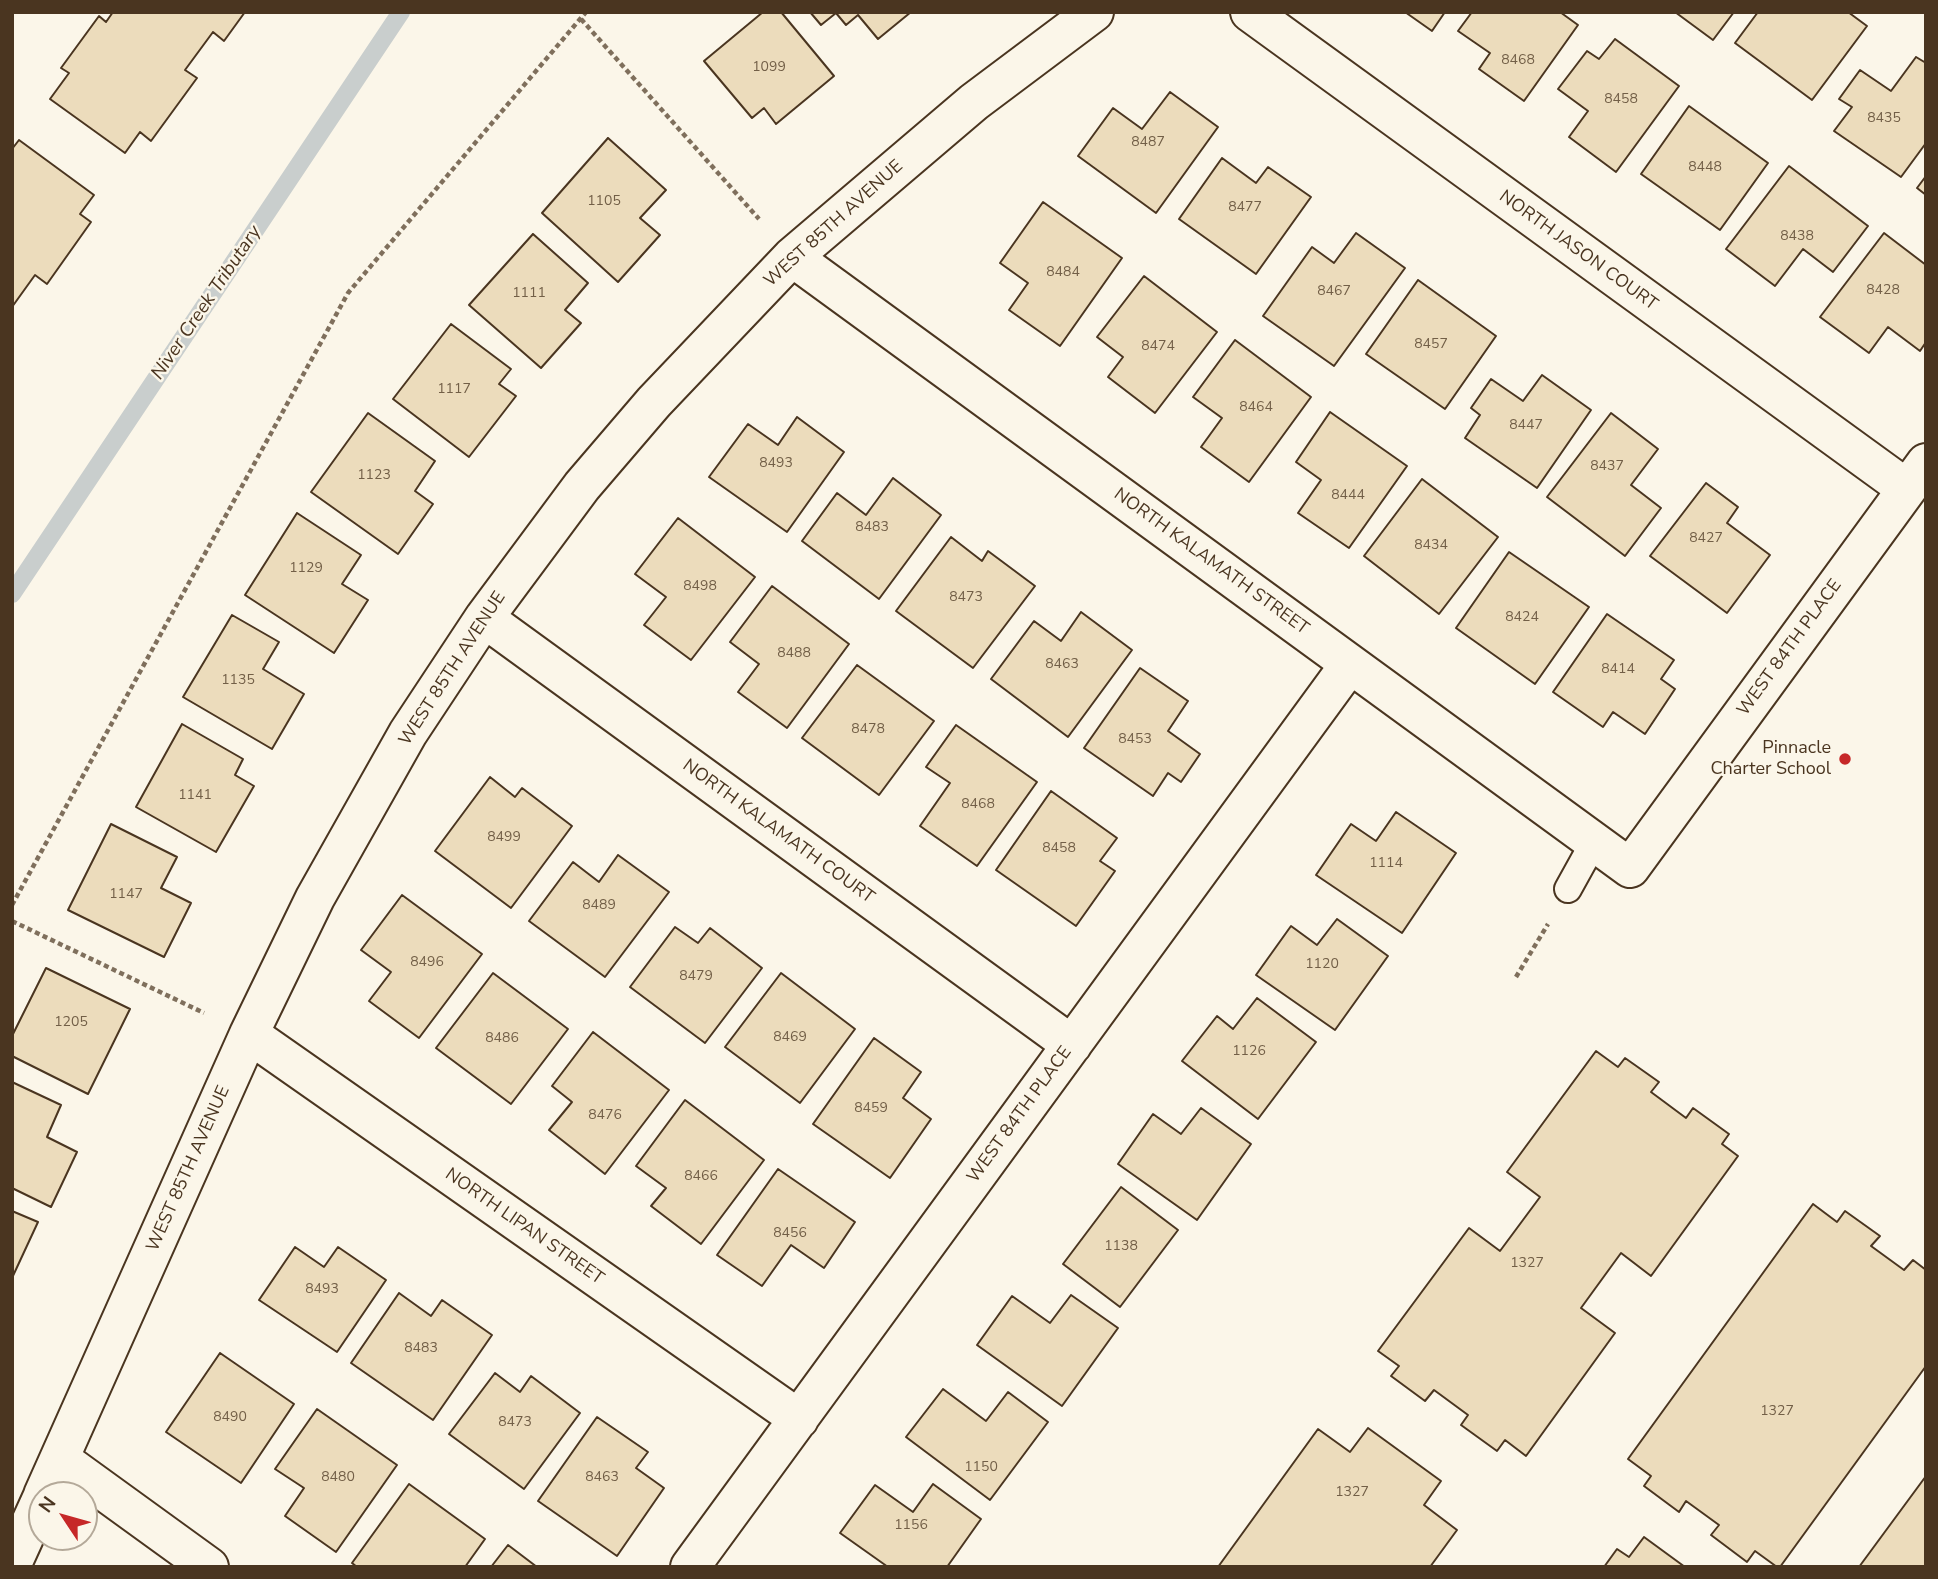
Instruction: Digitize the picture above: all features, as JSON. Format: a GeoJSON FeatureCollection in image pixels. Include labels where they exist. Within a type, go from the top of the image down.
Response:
{"type":"FeatureCollection","features":[{"type":"Feature","properties":{"kind":"street","name":"WEST 85TH AVENUE"},"geometry":{"type":"LineString","coordinates":[[50,1481],[249,1034],[315,898],[408,733],[484,618],[582,486],[636,423],[792,257],[974,102],[1094,12]]}},
{"type":"Feature","properties":{"kind":"street","name":"NORTH JASON COURT"},"geometry":{"type":"LineString","coordinates":[[1250,12],[1916,476]]}},
{"type":"Feature","properties":{"kind":"street","name":"NORTH KALAMATH STREET"},"geometry":{"type":"LineString","coordinates":[[792,257],[1630,868]]}},
{"type":"Feature","properties":{"kind":"street","name":"WEST 84TH PLACE"},"geometry":{"type":"LineString","coordinates":[[1630,868],[1916,476]]}},
{"type":"Feature","properties":{"kind":"street","name":"NORTH KALAMATH COURT"},"geometry":{"type":"LineString","coordinates":[[484,618],[1072,1045]]}},
{"type":"Feature","properties":{"kind":"street","name":"WEST 84TH PLACE"},"geometry":{"type":"LineString","coordinates":[[690,1567],[1350,664]]}},
{"type":"Feature","properties":{"kind":"street","name":"NORTH LIPAN STREET"},"geometry":{"type":"LineString","coordinates":[[249,1034],[799,1419]]}},
{"type":"Feature","properties":{"kind":"street"},"geometry":{"type":"LineString","coordinates":[[60,1459],[209,1567]]}},
{"type":"Feature","properties":{"kind":"street","name":"WEST 85TH AVENUE"},"geometry":{"type":"LineString","coordinates":[[12,1564],[28,1529]]}},
{"type":"Feature","properties":{"kind":"lane"},"geometry":{"type":"LineString","coordinates":[[1568,889],[1594,842]]}},
{"type":"Feature","properties":{"kind":"path"},"geometry":{"type":"LineString","coordinates":[[12,905],[348,293],[586,12]]}},
{"type":"Feature","properties":{"kind":"path"},"geometry":{"type":"LineString","coordinates":[[580,19],[792,257]]}},
{"type":"Feature","properties":{"kind":"path"},"geometry":{"type":"LineString","coordinates":[[1516,977],[1568,889]]}},
{"type":"Feature","properties":{"kind":"path"},"geometry":{"type":"LineString","coordinates":[[12,921],[249,1034]]}},
{"type":"Feature","properties":{"kind":"building"},"geometry":{"type":"Polygon","coordinates":[[[113,12],[245,12],[224,41],[213,32],[185,70],[197,78],[151,141],[140,132],[125,153],[50,99],[69,73],[61,68],[99,16],[106,22],[113,12]]]}},
{"type":"Feature","properties":{"kind":"building"},"geometry":{"type":"Polygon","coordinates":[[[763,12],[781,12],[834,76],[776,124],[764,108],[752,118],[704,61],[763,12]]]}},
{"type":"Feature","properties":{"kind":"building"},"geometry":{"type":"Polygon","coordinates":[[[810,12],[911,12],[878,39],[858,15],[846,25],[836,13],[821,25],[810,12]]]}},
{"type":"Feature","properties":{"kind":"building"},"geometry":{"type":"Polygon","coordinates":[[[1405,12],[1445,12],[1432,31],[1405,12]]]}},
{"type":"Feature","properties":{"kind":"building"},"geometry":{"type":"Polygon","coordinates":[[[1472,12],[1560,12],[1578,25],[1524,101],[1479,69],[1490,53],[1458,31],[1472,12]]]}},
{"type":"Feature","properties":{"kind":"building"},"geometry":{"type":"Polygon","coordinates":[[[1675,12],[1734,12],[1713,40],[1675,12]]]}},
{"type":"Feature","properties":{"kind":"building"},"geometry":{"type":"Polygon","coordinates":[[[1758,12],[1848,12],[1867,26],[1812,100],[1735,43],[1758,12]]]}},
{"type":"Feature","properties":{"kind":"building"},"geometry":{"type":"Polygon","coordinates":[[[1615,39],[1679,86],[1616,172],[1569,137],[1588,111],[1558,89],[1587,51],[1599,59],[1615,39]]]}},
{"type":"Feature","properties":{"kind":"building"},"geometry":{"type":"Polygon","coordinates":[[[1916,57],[1926,63],[1926,143],[1901,177],[1834,131],[1852,107],[1839,99],[1860,70],[1891,91],[1916,57]]]}},
{"type":"Feature","properties":{"kind":"building"},"geometry":{"type":"Polygon","coordinates":[[[1170,92],[1218,127],[1156,213],[1078,156],[1113,108],[1142,129],[1170,92]]]}},
{"type":"Feature","properties":{"kind":"building"},"geometry":{"type":"Polygon","coordinates":[[[1689,106],[1768,163],[1720,230],[1641,174],[1689,106]]]}},
{"type":"Feature","properties":{"kind":"building"},"geometry":{"type":"Polygon","coordinates":[[[608,138],[666,190],[640,218],[660,235],[618,282],[542,213],[608,138]]]}},
{"type":"Feature","properties":{"kind":"building"},"geometry":{"type":"Polygon","coordinates":[[[19,140],[94,195],[80,214],[91,222],[47,284],[35,275],[12,307],[12,149],[19,140]]]}},
{"type":"Feature","properties":{"kind":"building"},"geometry":{"type":"Polygon","coordinates":[[[1222,158],[1256,183],[1268,167],[1311,197],[1256,274],[1179,219],[1222,158]]]}},
{"type":"Feature","properties":{"kind":"building"},"geometry":{"type":"Polygon","coordinates":[[[1789,166],[1868,226],[1833,272],[1803,249],[1775,286],[1726,249],[1789,166]]]}},
{"type":"Feature","properties":{"kind":"building"},"geometry":{"type":"Polygon","coordinates":[[[1926,176],[1926,195],[1917,188],[1926,176]]]}},
{"type":"Feature","properties":{"kind":"building"},"geometry":{"type":"Polygon","coordinates":[[[1043,202],[1122,258],[1060,346],[1009,310],[1028,283],[1000,263],[1043,202]]]}},
{"type":"Feature","properties":{"kind":"building"},"geometry":{"type":"Polygon","coordinates":[[[1356,233],[1405,268],[1334,366],[1263,316],[1312,247],[1334,263],[1356,233]]]}},
{"type":"Feature","properties":{"kind":"building"},"geometry":{"type":"Polygon","coordinates":[[[1884,233],[1926,265],[1926,342],[1920,351],[1888,327],[1869,353],[1820,317],[1884,233]]]}},
{"type":"Feature","properties":{"kind":"building"},"geometry":{"type":"Polygon","coordinates":[[[533,234],[588,283],[565,310],[581,323],[541,368],[469,305],[533,234]]]}},
{"type":"Feature","properties":{"kind":"building"},"geometry":{"type":"Polygon","coordinates":[[[1144,276],[1217,332],[1155,413],[1108,377],[1123,357],[1097,337],[1144,276]]]}},
{"type":"Feature","properties":{"kind":"building"},"geometry":{"type":"Polygon","coordinates":[[[1418,280],[1496,336],[1445,409],[1366,354],[1418,280]]]}},
{"type":"Feature","properties":{"kind":"building"},"geometry":{"type":"Polygon","coordinates":[[[451,324],[511,369],[499,384],[516,396],[469,457],[393,399],[451,324]]]}},
{"type":"Feature","properties":{"kind":"building"},"geometry":{"type":"Polygon","coordinates":[[[1235,340],[1311,397],[1249,482],[1201,447],[1222,418],[1193,397],[1235,340]]]}},
{"type":"Feature","properties":{"kind":"building"},"geometry":{"type":"Polygon","coordinates":[[[1542,375],[1591,410],[1537,488],[1465,438],[1480,415],[1471,408],[1491,379],[1523,401],[1542,375]]]}},
{"type":"Feature","properties":{"kind":"building"},"geometry":{"type":"Polygon","coordinates":[[[1330,412],[1407,466],[1349,548],[1298,513],[1321,480],[1296,462],[1330,412]]]}},
{"type":"Feature","properties":{"kind":"building"},"geometry":{"type":"Polygon","coordinates":[[[368,413],[435,461],[415,491],[433,504],[398,554],[311,492],[368,413]]]}},
{"type":"Feature","properties":{"kind":"building"},"geometry":{"type":"Polygon","coordinates":[[[1611,413],[1658,449],[1631,485],[1661,508],[1625,556],[1547,497],[1611,413]]]}},
{"type":"Feature","properties":{"kind":"building"},"geometry":{"type":"Polygon","coordinates":[[[797,417],[844,452],[787,532],[709,477],[748,424],[778,445],[797,417]]]}},
{"type":"Feature","properties":{"kind":"building"},"geometry":{"type":"Polygon","coordinates":[[[893,478],[941,515],[879,599],[802,541],[837,493],[866,515],[893,478]]]}},
{"type":"Feature","properties":{"kind":"building"},"geometry":{"type":"Polygon","coordinates":[[[1422,479],[1498,537],[1439,614],[1364,556],[1422,479]]]}},
{"type":"Feature","properties":{"kind":"building"},"geometry":{"type":"Polygon","coordinates":[[[1706,483],[1738,507],[1727,523],[1770,555],[1727,613],[1650,556],[1706,483]]]}},
{"type":"Feature","properties":{"kind":"building"},"geometry":{"type":"Polygon","coordinates":[[[297,513],[361,555],[342,584],[368,600],[334,653],[245,595],[297,513]]]}},
{"type":"Feature","properties":{"kind":"building"},"geometry":{"type":"Polygon","coordinates":[[[678,518],[755,577],[691,660],[644,625],[666,597],[635,574],[678,518]]]}},
{"type":"Feature","properties":{"kind":"building"},"geometry":{"type":"Polygon","coordinates":[[[951,537],[982,561],[988,551],[1035,586],[973,668],[896,611],[951,537]]]}},
{"type":"Feature","properties":{"kind":"building"},"geometry":{"type":"Polygon","coordinates":[[[1509,552],[1589,607],[1535,684],[1456,628],[1509,552]]]}},
{"type":"Feature","properties":{"kind":"building"},"geometry":{"type":"Polygon","coordinates":[[[772,586],[849,644],[787,728],[738,692],[759,664],[730,642],[772,586]]]}},
{"type":"Feature","properties":{"kind":"building"},"geometry":{"type":"Polygon","coordinates":[[[1081,612],[1132,650],[1068,737],[991,679],[1034,621],[1061,641],[1081,612]]]}},
{"type":"Feature","properties":{"kind":"building"},"geometry":{"type":"Polygon","coordinates":[[[1607,614],[1674,660],[1661,679],[1675,689],[1645,734],[1613,712],[1603,727],[1553,692],[1607,614]]]}},
{"type":"Feature","properties":{"kind":"building"},"geometry":{"type":"Polygon","coordinates":[[[232,615],[279,642],[263,669],[304,694],[272,749],[183,697],[232,615]]]}},
{"type":"Feature","properties":{"kind":"building"},"geometry":{"type":"Polygon","coordinates":[[[857,665],[934,721],[879,795],[802,738],[857,665]]]}},
{"type":"Feature","properties":{"kind":"building"},"geometry":{"type":"Polygon","coordinates":[[[1140,668],[1188,701],[1168,731],[1200,754],[1181,782],[1168,773],[1153,796],[1084,748],[1140,668]]]}},
{"type":"Feature","properties":{"kind":"building"},"geometry":{"type":"Polygon","coordinates":[[[182,724],[243,759],[235,775],[254,786],[216,852],[136,807],[182,724]]]}},
{"type":"Feature","properties":{"kind":"building"},"geometry":{"type":"Polygon","coordinates":[[[956,725],[1037,782],[977,866],[920,826],[950,783],[926,767],[956,725]]]}},
{"type":"Feature","properties":{"kind":"building"},"geometry":{"type":"Polygon","coordinates":[[[490,777],[515,797],[522,788],[572,826],[511,908],[435,851],[490,777]]]}},
{"type":"Feature","properties":{"kind":"building"},"geometry":{"type":"Polygon","coordinates":[[[1051,791],[1117,838],[1100,861],[1115,871],[1076,926],[996,870],[1051,791]]]}},
{"type":"Feature","properties":{"kind":"building"},"geometry":{"type":"Polygon","coordinates":[[[1396,812],[1456,853],[1402,933],[1316,875],[1351,824],[1376,841],[1396,812]]]}},
{"type":"Feature","properties":{"kind":"building"},"geometry":{"type":"Polygon","coordinates":[[[111,824],[177,857],[161,888],[191,903],[164,957],[68,910],[111,824]]]}},
{"type":"Feature","properties":{"kind":"building"},"geometry":{"type":"Polygon","coordinates":[[[618,855],[669,892],[605,977],[529,921],[573,862],[599,882],[618,855]]]}},
{"type":"Feature","properties":{"kind":"building"},"geometry":{"type":"Polygon","coordinates":[[[402,895],[482,954],[419,1038],[369,1001],[391,972],[361,950],[402,895]]]}},
{"type":"Feature","properties":{"kind":"building"},"geometry":{"type":"Polygon","coordinates":[[[1337,919],[1388,956],[1335,1030],[1256,975],[1291,926],[1317,945],[1337,919]]]}},
{"type":"Feature","properties":{"kind":"building"},"geometry":{"type":"Polygon","coordinates":[[[675,927],[698,943],[710,928],[762,968],[705,1043],[630,987],[675,927]]]}},
{"type":"Feature","properties":{"kind":"building"},"geometry":{"type":"Polygon","coordinates":[[[46,968],[130,1009],[88,1094],[12,1056],[12,1036],[46,968]]]}},
{"type":"Feature","properties":{"kind":"building"},"geometry":{"type":"Polygon","coordinates":[[[493,973],[568,1029],[511,1104],[436,1048],[493,973]]]}},
{"type":"Feature","properties":{"kind":"building"},"geometry":{"type":"Polygon","coordinates":[[[781,973],[855,1029],[800,1103],[725,1047],[781,973]]]}},
{"type":"Feature","properties":{"kind":"building"},"geometry":{"type":"Polygon","coordinates":[[[1257,998],[1316,1042],[1258,1119],[1182,1061],[1217,1016],[1233,1029],[1257,998]]]}},
{"type":"Feature","properties":{"kind":"building"},"geometry":{"type":"Polygon","coordinates":[[[593,1032],[669,1090],[605,1174],[549,1130],[572,1102],[552,1086],[593,1032]]]}},
{"type":"Feature","properties":{"kind":"building"},"geometry":{"type":"Polygon","coordinates":[[[874,1038],[921,1072],[903,1098],[931,1119],[890,1178],[813,1124],[874,1038]]]}},
{"type":"Feature","properties":{"kind":"building"},"geometry":{"type":"Polygon","coordinates":[[[1596,1051],[1618,1067],[1625,1058],[1659,1082],[1651,1092],[1686,1118],[1693,1108],[1729,1134],[1722,1144],[1738,1156],[1651,1276],[1621,1253],[1581,1308],[1615,1333],[1526,1456],[1505,1440],[1497,1451],[1461,1425],[1468,1415],[1434,1390],[1425,1401],[1391,1376],[1399,1366],[1378,1351],[1469,1228],[1500,1251],[1540,1197],[1507,1172],[1596,1051]]]}},
{"type":"Feature","properties":{"kind":"building"},"geometry":{"type":"Polygon","coordinates":[[[12,1082],[61,1105],[47,1137],[77,1152],[51,1207],[12,1188],[12,1082]]]}},
{"type":"Feature","properties":{"kind":"building"},"geometry":{"type":"Polygon","coordinates":[[[685,1100],[764,1160],[701,1244],[651,1206],[666,1188],[636,1166],[685,1100]]]}},
{"type":"Feature","properties":{"kind":"building"},"geometry":{"type":"Polygon","coordinates":[[[1201,1108],[1251,1144],[1197,1220],[1118,1164],[1153,1114],[1181,1134],[1201,1108]]]}},
{"type":"Feature","properties":{"kind":"building"},"geometry":{"type":"Polygon","coordinates":[[[778,1169],[855,1222],[824,1268],[791,1245],[762,1286],[717,1255],[778,1169]]]}},
{"type":"Feature","properties":{"kind":"building"},"geometry":{"type":"Polygon","coordinates":[[[1121,1187],[1178,1230],[1120,1307],[1063,1264],[1121,1187]]]}},
{"type":"Feature","properties":{"kind":"building"},"geometry":{"type":"Polygon","coordinates":[[[1813,1204],[1837,1222],[1845,1211],[1880,1236],[1871,1246],[1904,1270],[1913,1260],[1926,1270],[1926,1366],[1780,1567],[1777,1567],[1755,1551],[1747,1562],[1711,1535],[1719,1525],[1686,1501],[1679,1512],[1644,1486],[1651,1476],[1628,1459],[1813,1204]]]}},
{"type":"Feature","properties":{"kind":"building"},"geometry":{"type":"Polygon","coordinates":[[[12,1211],[38,1222],[12,1278],[12,1211]]]}},
{"type":"Feature","properties":{"kind":"building"},"geometry":{"type":"Polygon","coordinates":[[[295,1247],[324,1267],[338,1247],[386,1280],[337,1352],[259,1300],[295,1247]]]}},
{"type":"Feature","properties":{"kind":"building"},"geometry":{"type":"Polygon","coordinates":[[[399,1293],[431,1316],[442,1300],[492,1335],[433,1420],[351,1363],[399,1293]]]}},
{"type":"Feature","properties":{"kind":"building"},"geometry":{"type":"Polygon","coordinates":[[[1071,1295],[1118,1328],[1062,1406],[977,1345],[1012,1296],[1050,1323],[1071,1295]]]}},
{"type":"Feature","properties":{"kind":"building"},"geometry":{"type":"Polygon","coordinates":[[[220,1353],[294,1404],[241,1483],[166,1432],[220,1353]]]}},
{"type":"Feature","properties":{"kind":"building"},"geometry":{"type":"Polygon","coordinates":[[[495,1373],[520,1392],[531,1376],[580,1413],[524,1489],[449,1434],[495,1373]]]}},
{"type":"Feature","properties":{"kind":"building"},"geometry":{"type":"Polygon","coordinates":[[[943,1389],[986,1421],[1008,1392],[1048,1422],[990,1500],[906,1437],[943,1389]]]}},
{"type":"Feature","properties":{"kind":"building"},"geometry":{"type":"Polygon","coordinates":[[[317,1409],[397,1465],[336,1552],[285,1516],[304,1488],[275,1469],[317,1409]]]}},
{"type":"Feature","properties":{"kind":"building"},"geometry":{"type":"Polygon","coordinates":[[[597,1417],[648,1452],[636,1468],[664,1488],[617,1556],[538,1501],[597,1417]]]}},
{"type":"Feature","properties":{"kind":"building"},"geometry":{"type":"Polygon","coordinates":[[[1368,1428],[1441,1481],[1424,1505],[1457,1530],[1430,1567],[1218,1567],[1318,1429],[1350,1452],[1368,1428]]]}},
{"type":"Feature","properties":{"kind":"building"},"geometry":{"type":"Polygon","coordinates":[[[1926,1476],[1926,1567],[1859,1567],[1926,1476]]]}},
{"type":"Feature","properties":{"kind":"building"},"geometry":{"type":"Polygon","coordinates":[[[409,1484],[485,1539],[465,1567],[357,1567],[352,1563],[409,1484]]]}},
{"type":"Feature","properties":{"kind":"building"},"geometry":{"type":"Polygon","coordinates":[[[933,1484],[981,1519],[947,1567],[888,1567],[840,1533],[875,1485],[913,1512],[933,1484]]]}},
{"type":"Feature","properties":{"kind":"building"},"geometry":{"type":"Polygon","coordinates":[[[1644,1537],[1685,1567],[1604,1567],[1617,1549],[1629,1557],[1644,1537]]]}},
{"type":"Feature","properties":{"kind":"building"},"geometry":{"type":"Polygon","coordinates":[[[508,1545],[537,1567],[491,1567],[508,1545]]]}},
{"type":"Feature","properties":{"kind":"waterway","name":"Niver Creek Tributary"},"geometry":{"type":"LineString","coordinates":[[12,594],[401,12]]}},
{"type":"Feature","properties":{"kind":"place","name":"Pinnacle Charter School"},"geometry":{"type":"Point","coordinates":[1845,759]}}]}
